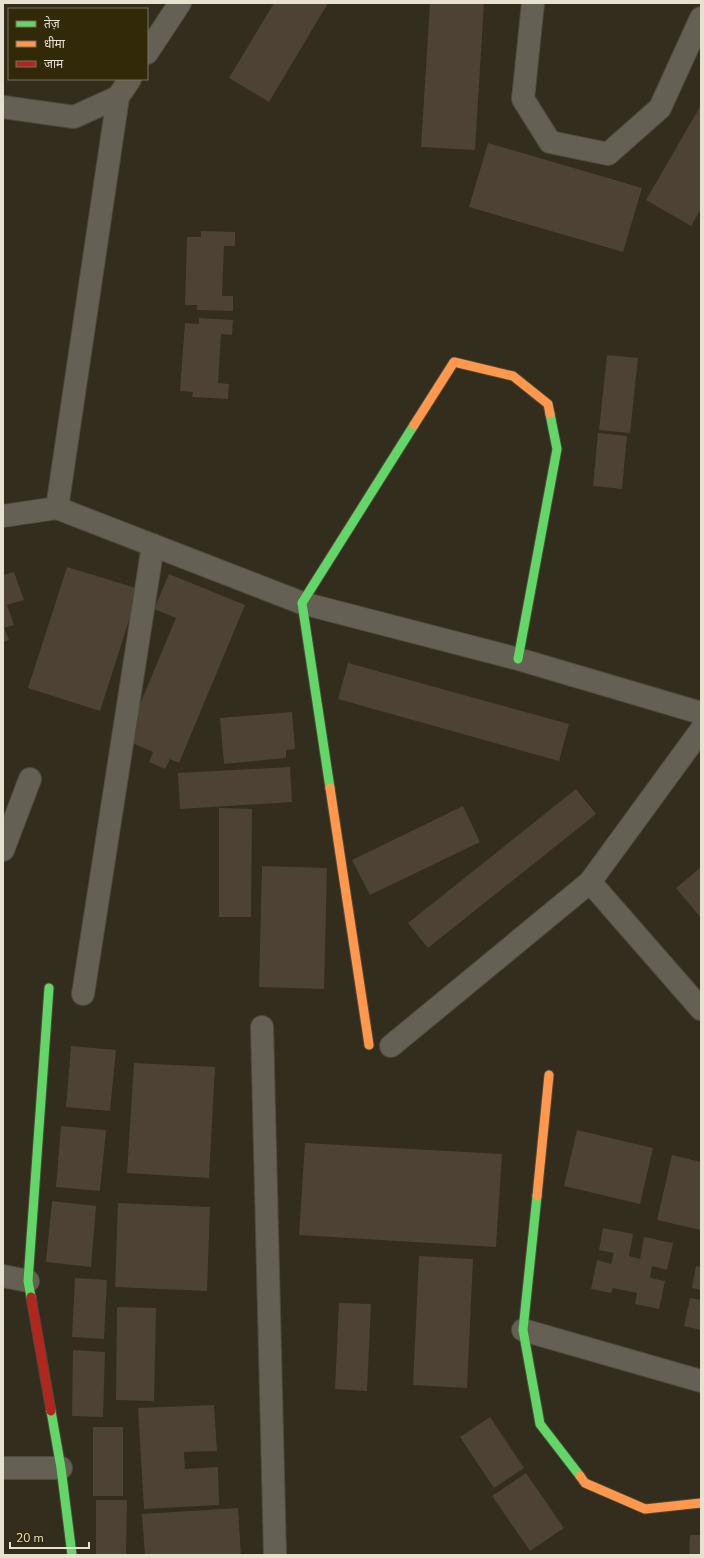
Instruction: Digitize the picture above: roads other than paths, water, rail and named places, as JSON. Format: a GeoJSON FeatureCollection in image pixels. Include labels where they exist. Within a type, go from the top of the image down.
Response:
{"type":"FeatureCollection","features":[{"type":"Feature","properties":{"kind":"street"},"geometry":{"type":"LineString","coordinates":[[148,52],[180,3]]}},
{"type":"Feature","properties":{"kind":"street"},"geometry":{"type":"LineString","coordinates":[[533,3],[523,99],[550,142],[608,154],[660,108],[701,18]]}},
{"type":"Feature","properties":{"kind":"street"},"geometry":{"type":"LineString","coordinates":[[57,508],[118,97],[129,80]]}},
{"type":"Feature","properties":{"kind":"street"},"geometry":{"type":"LineString","coordinates":[[3,107],[74,117],[118,97]]}},
{"type":"Feature","properties":{"kind":"street"},"geometry":{"type":"LineString","coordinates":[[369,1044],[302,603],[454,362],[513,376],[548,404],[557,448],[518,659]]}},
{"type":"Feature","properties":{"kind":"street"},"geometry":{"type":"LineString","coordinates":[[3,516],[57,508],[302,603],[518,659],[701,713]]}},
{"type":"Feature","properties":{"kind":"street"},"geometry":{"type":"LineString","coordinates":[[83,994],[153,545]]}},
{"type":"Feature","properties":{"kind":"street"},"geometry":{"type":"LineString","coordinates":[[391,1046],[590,882],[701,730]]}},
{"type":"Feature","properties":{"kind":"street"},"geometry":{"type":"LineString","coordinates":[[3,850],[30,779]]}},
{"type":"Feature","properties":{"kind":"street"},"geometry":{"type":"LineString","coordinates":[[590,882],[701,1009]]}},
{"type":"Feature","properties":{"kind":"street"},"geometry":{"type":"LineString","coordinates":[[49,988],[28,1281],[61,1468],[72,1555]]}},
{"type":"Feature","properties":{"kind":"street"},"geometry":{"type":"LineString","coordinates":[[262,1027],[275,1555]]}},
{"type":"Feature","properties":{"kind":"street"},"geometry":{"type":"LineString","coordinates":[[549,1075],[523,1330],[540,1424],[585,1483],[644,1509],[701,1503]]}},
{"type":"Feature","properties":{"kind":"street"},"geometry":{"type":"LineString","coordinates":[[3,1276],[28,1281]]}},
{"type":"Feature","properties":{"kind":"street"},"geometry":{"type":"LineString","coordinates":[[523,1330],[701,1381]]}},
{"type":"Feature","properties":{"kind":"street"},"geometry":{"type":"LineString","coordinates":[[3,1468],[61,1468]]}}]}
